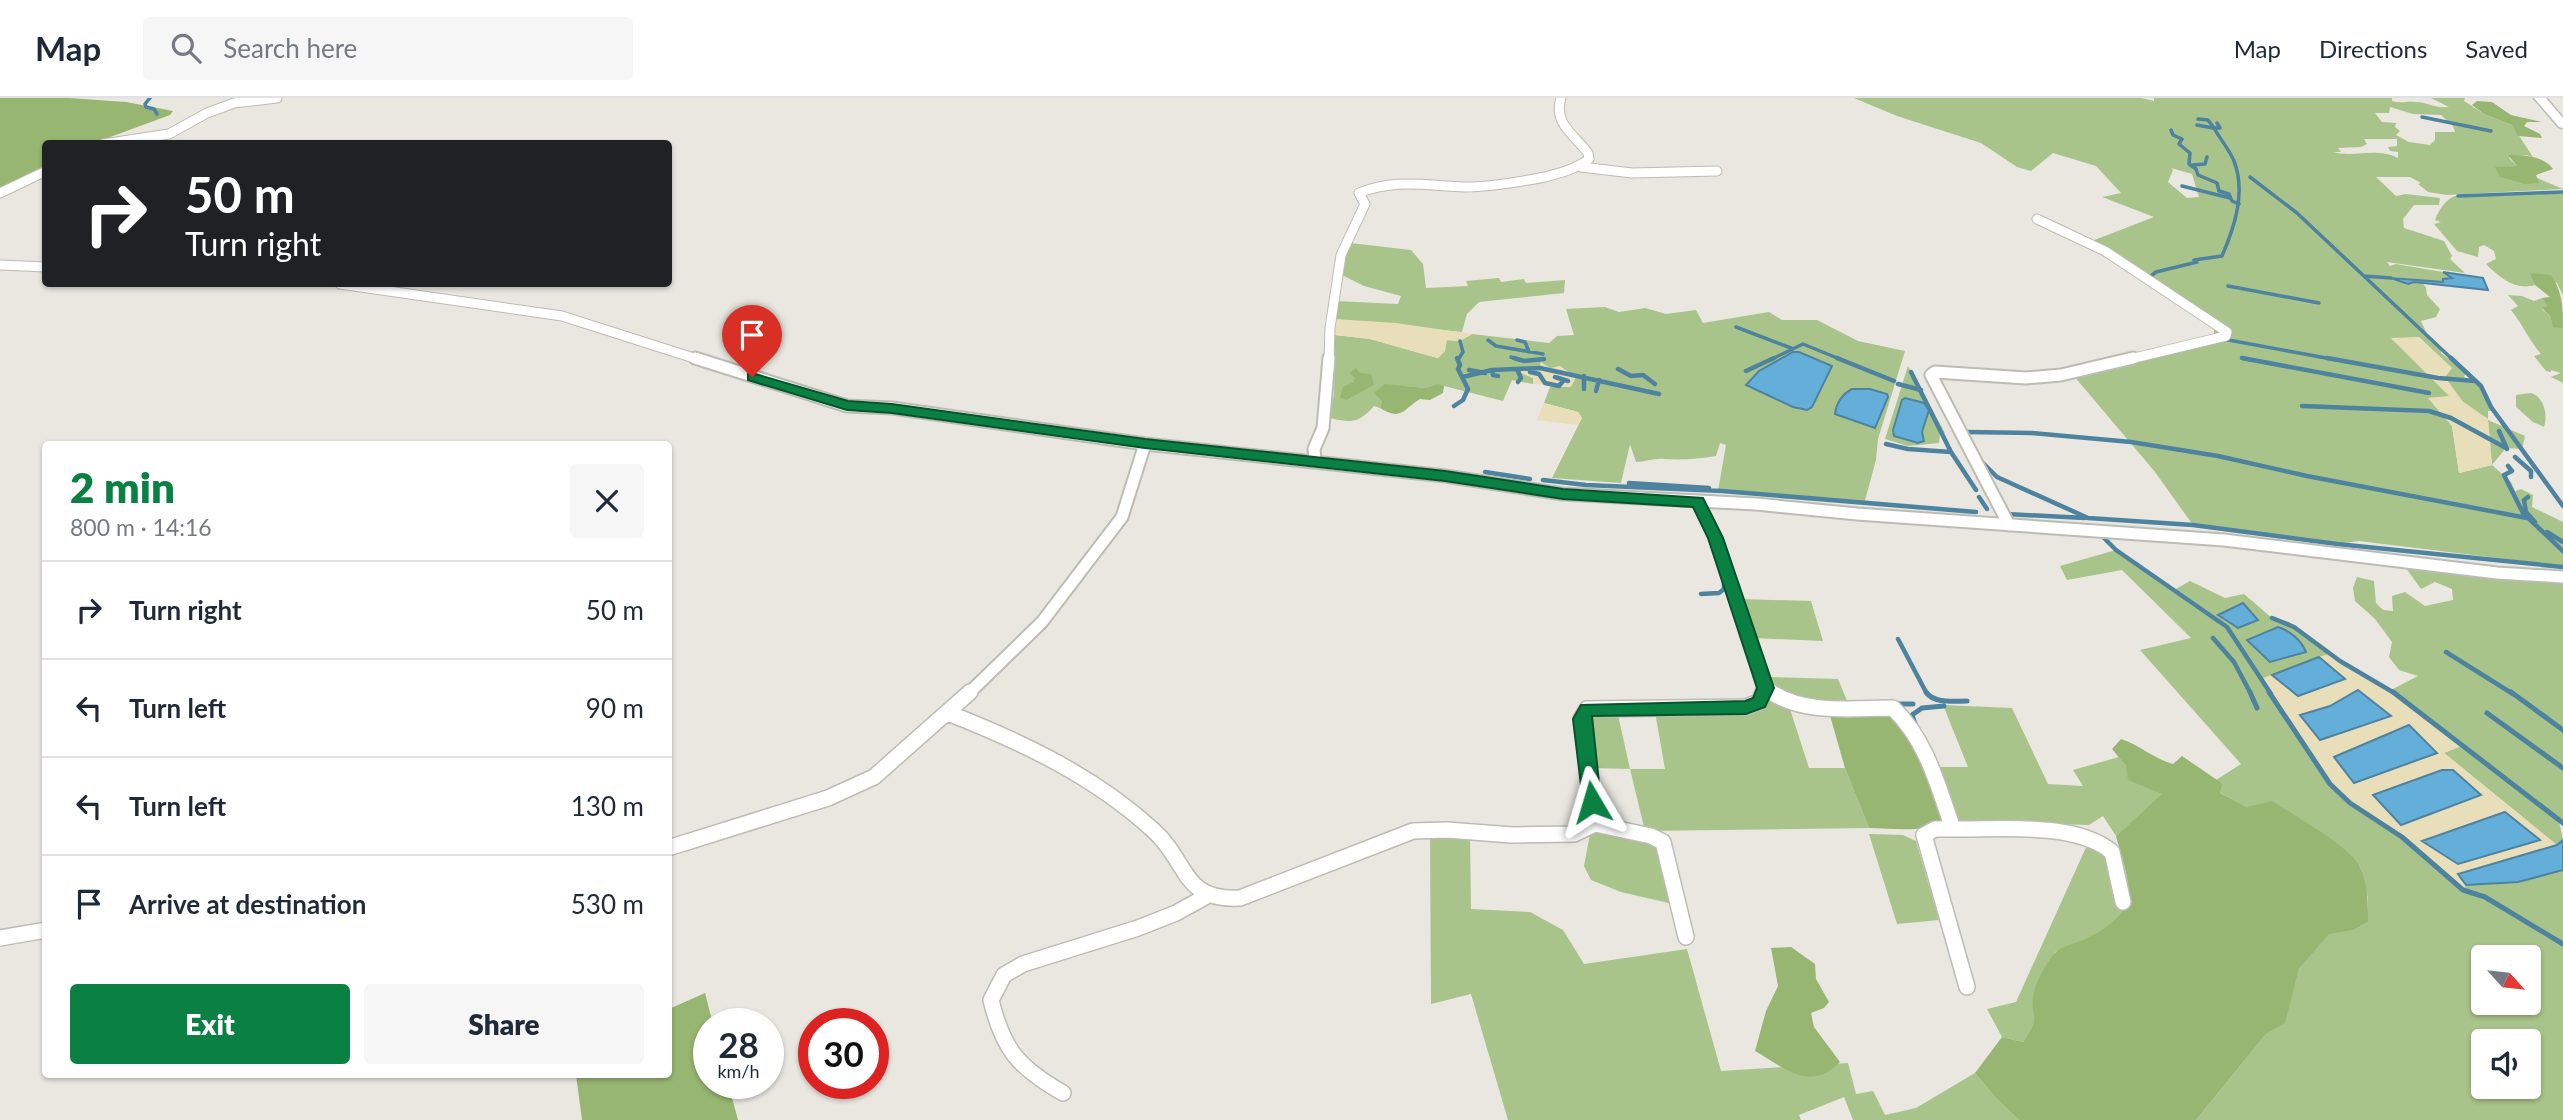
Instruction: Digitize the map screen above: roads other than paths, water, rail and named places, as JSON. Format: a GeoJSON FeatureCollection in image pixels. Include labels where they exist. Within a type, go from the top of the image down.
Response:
{"type":"FeatureCollection","features":[{"type":"Feature","properties":{"kind":"main road"},"geometry":{"type":"LineString","coordinates":[[2540,98],[2563,125]]}},
{"type":"Feature","properties":{"kind":"street"},"geometry":{"type":"LineString","coordinates":[[111,140],[169,134],[207,113],[234,103],[278,98]]}},
{"type":"Feature","properties":{"kind":"street"},"geometry":{"type":"LineString","coordinates":[[1315,460],[1314,449],[1323,428],[1328,391],[1330,328],[1341,255],[1365,204],[1359,193],[1370,187],[1396,183],[1479,187],[1553,176],[1581,167],[1589,159],[1588,153],[1559,122],[1557,113],[1561,98]]}},
{"type":"Feature","properties":{"kind":"street"},"geometry":{"type":"LineString","coordinates":[[1581,167],[1609,172],[1683,174],[1717,171]]}},
{"type":"Feature","properties":{"kind":"street"},"geometry":{"type":"LineString","coordinates":[[0,193],[42,173]]}},
{"type":"Feature","properties":{"kind":"street"},"geometry":{"type":"LineString","coordinates":[[2009,525],[1931,375],[1935,372],[2026,378],[2061,375],[2226,336],[2227,332],[2105,251],[2037,219]]}},
{"type":"Feature","properties":{"kind":"street"},"geometry":{"type":"LineString","coordinates":[[0,265],[42,267]]}},
{"type":"Feature","properties":{"kind":"street"},"geometry":{"type":"LineString","coordinates":[[361,287],[562,316],[847,405],[892,408],[1145,443],[1315,460],[1563,494],[1756,504],[2224,540],[2497,573],[2563,577]]}},
{"type":"Feature","properties":{"kind":"street"},"geometry":{"type":"LineString","coordinates":[[672,847],[847,792],[874,777],[948,713],[1042,622],[1122,517],[1145,443]]}},
{"type":"Feature","properties":{"kind":"street"},"geometry":{"type":"LineString","coordinates":[[1698,502],[1716,538],[1765,688],[1784,701],[1804,707],[1893,708],[1904,716],[1916,733],[1953,829]]}},
{"type":"Feature","properties":{"kind":"street"},"geometry":{"type":"LineString","coordinates":[[1595,824],[1581,719],[1587,709],[1746,707],[1759,702],[1765,688]]}},
{"type":"Feature","properties":{"kind":"street"},"geometry":{"type":"LineString","coordinates":[[948,713],[1039,750],[1101,789],[1165,841],[1197,890],[1205,897],[1221,901],[1240,898],[1386,839],[1413,831],[1447,830],[1512,835],[1574,834],[1595,824],[1650,836],[1663,842],[1686,937]]}},
{"type":"Feature","properties":{"kind":"street"},"geometry":{"type":"LineString","coordinates":[[1967,987],[1924,835],[1935,829],[2041,832],[2097,840],[2112,852],[2123,902]]}},
{"type":"Feature","properties":{"kind":"street"},"geometry":{"type":"LineString","coordinates":[[1063,1093],[1034,1077],[1013,1058],[996,1024],[991,1000],[1004,975],[1023,964],[1138,928],[1176,913],[1205,897]]}},
{"type":"Feature","properties":{"kind":"street"},"geometry":{"type":"LineString","coordinates":[[0,937],[42,931]]}},
{"type":"Feature","properties":{"kind":"water"},"geometry":{"type":"Polygon","coordinates":[[[2443,272],[2483,278],[2488,290],[2414,282],[2408,284],[2391,278],[2443,282],[2443,279],[2452,278],[2443,272]]]}},
{"type":"Feature","properties":{"kind":"water"},"geometry":{"type":"Polygon","coordinates":[[[1793,352],[1832,366],[1812,407],[1807,410],[1793,407],[1746,385],[1759,371],[1793,352]]]}},
{"type":"Feature","properties":{"kind":"water"},"geometry":{"type":"Polygon","coordinates":[[[1852,389],[1870,389],[1887,394],[1875,428],[1835,414],[1840,400],[1852,389]]]}},
{"type":"Feature","properties":{"kind":"water"},"geometry":{"type":"Polygon","coordinates":[[[1905,398],[1924,403],[1929,410],[1922,432],[1924,441],[1918,443],[1894,436],[1893,430],[1902,400],[1905,398]]]}},
{"type":"Feature","properties":{"kind":"water"},"geometry":{"type":"Polygon","coordinates":[[[2243,603],[2258,620],[2238,628],[2218,615],[2243,603]]]}},
{"type":"Feature","properties":{"kind":"water"},"geometry":{"type":"Polygon","coordinates":[[[2278,627],[2294,636],[2306,652],[2270,662],[2247,640],[2278,627]]]}},
{"type":"Feature","properties":{"kind":"water"},"geometry":{"type":"Polygon","coordinates":[[[2319,657],[2345,679],[2298,696],[2272,675],[2319,657]]]}},
{"type":"Feature","properties":{"kind":"water"},"geometry":{"type":"Polygon","coordinates":[[[2358,690],[2391,716],[2320,740],[2300,715],[2330,706],[2358,690]]]}},
{"type":"Feature","properties":{"kind":"water"},"geometry":{"type":"Polygon","coordinates":[[[2409,725],[2437,753],[2354,783],[2334,757],[2409,725]]]}},
{"type":"Feature","properties":{"kind":"water"},"geometry":{"type":"Polygon","coordinates":[[[2442,770],[2453,770],[2481,795],[2401,825],[2373,795],[2442,770]]]}},
{"type":"Feature","properties":{"kind":"water"},"geometry":{"type":"Polygon","coordinates":[[[2505,812],[2540,840],[2458,864],[2422,841],[2505,812]]]}},
{"type":"Feature","properties":{"kind":"water"},"geometry":{"type":"Polygon","coordinates":[[[2563,840],[2563,870],[2518,882],[2466,885],[2458,874],[2557,845],[2563,840]]]}},
{"type":"Feature","properties":{"kind":"waterway"},"geometry":{"type":"LineString","coordinates":[[150,98],[145,104],[146,107],[154,109],[157,114]]}},
{"type":"Feature","properties":{"kind":"waterway"},"geometry":{"type":"LineString","coordinates":[[2422,117],[2491,131]]}},
{"type":"Feature","properties":{"kind":"waterway"},"geometry":{"type":"LineString","coordinates":[[2198,119],[2208,120],[2214,128]]}},
{"type":"Feature","properties":{"kind":"waterway"},"geometry":{"type":"LineString","coordinates":[[2214,128],[2220,128],[2217,123]]}},
{"type":"Feature","properties":{"kind":"waterway"},"geometry":{"type":"LineString","coordinates":[[2197,125],[2213,128]]}},
{"type":"Feature","properties":{"kind":"waterway"},"geometry":{"type":"LineString","coordinates":[[2214,128],[2234,161],[2239,185],[2238,204]]}},
{"type":"Feature","properties":{"kind":"waterway"},"geometry":{"type":"LineString","coordinates":[[2171,130],[2173,135],[2182,139],[2179,144],[2190,153],[2189,164],[2196,169],[2198,175],[2217,183],[2219,191],[2229,194],[2232,201],[2238,204]]}},
{"type":"Feature","properties":{"kind":"waterway"},"geometry":{"type":"LineString","coordinates":[[2193,165],[2205,164],[2207,157]]}},
{"type":"Feature","properties":{"kind":"waterway"},"geometry":{"type":"LineString","coordinates":[[2250,177],[2297,213],[2453,360]]}},
{"type":"Feature","properties":{"kind":"waterway"},"geometry":{"type":"LineString","coordinates":[[2182,186],[2230,198]]}},
{"type":"Feature","properties":{"kind":"waterway"},"geometry":{"type":"LineString","coordinates":[[2458,196],[2563,192]]}},
{"type":"Feature","properties":{"kind":"waterway"},"geometry":{"type":"LineString","coordinates":[[2147,279],[2156,272],[2197,262],[2194,260],[2222,256],[2235,221],[2238,204]]}},
{"type":"Feature","properties":{"kind":"waterway"},"geometry":{"type":"LineString","coordinates":[[2364,276],[2391,278]]}},
{"type":"Feature","properties":{"kind":"waterway"},"geometry":{"type":"LineString","coordinates":[[2228,286],[2319,303]]}},
{"type":"Feature","properties":{"kind":"waterway"},"geometry":{"type":"LineString","coordinates":[[1736,327],[1791,348]]}},
{"type":"Feature","properties":{"kind":"waterway"},"geometry":{"type":"LineString","coordinates":[[2223,339],[2337,360]]}},
{"type":"Feature","properties":{"kind":"waterway"},"geometry":{"type":"LineString","coordinates":[[1488,340],[1496,346],[1529,352]]}},
{"type":"Feature","properties":{"kind":"waterway"},"geometry":{"type":"LineString","coordinates":[[1517,340],[1525,342],[1529,352]]}},
{"type":"Feature","properties":{"kind":"waterway"},"geometry":{"type":"LineString","coordinates":[[1458,360],[1463,352],[1460,341]]}},
{"type":"Feature","properties":{"kind":"waterway"},"geometry":{"type":"LineString","coordinates":[[1770,360],[1803,344],[1842,360]]}},
{"type":"Feature","properties":{"kind":"waterway"},"geometry":{"type":"LineString","coordinates":[[1529,352],[1543,354]]}},
{"type":"Feature","properties":{"kind":"waterway"},"geometry":{"type":"LineString","coordinates":[[1454,406],[1463,400],[1468,389],[1458,369],[1460,365],[1457,358]]}},
{"type":"Feature","properties":{"kind":"waterway"},"geometry":{"type":"LineString","coordinates":[[1514,358],[1524,361],[1544,359],[1537,360]]}},
{"type":"Feature","properties":{"kind":"waterway"},"geometry":{"type":"LineString","coordinates":[[1514,358],[1520,360]]}},
{"type":"Feature","properties":{"kind":"waterway"},"geometry":{"type":"LineString","coordinates":[[1746,371],[1774,358]]}},
{"type":"Feature","properties":{"kind":"waterway"},"geometry":{"type":"LineString","coordinates":[[1837,358],[1894,381]]}},
{"type":"Feature","properties":{"kind":"waterway"},"geometry":{"type":"LineString","coordinates":[[2251,360],[2242,358],[2429,393]]}},
{"type":"Feature","properties":{"kind":"waterway"},"geometry":{"type":"LineString","coordinates":[[2327,358],[2438,378],[2475,381]]}},
{"type":"Feature","properties":{"kind":"waterway"},"geometry":{"type":"LineString","coordinates":[[2451,358],[2481,386],[2491,407],[2563,506]]}},
{"type":"Feature","properties":{"kind":"waterway"},"geometry":{"type":"LineString","coordinates":[[1492,370],[1540,368],[1584,378]]}},
{"type":"Feature","properties":{"kind":"waterway"},"geometry":{"type":"LineString","coordinates":[[1517,369],[1521,378],[1518,382]]}},
{"type":"Feature","properties":{"kind":"waterway"},"geometry":{"type":"LineString","coordinates":[[1618,369],[1631,376],[1643,375],[1655,384]]}},
{"type":"Feature","properties":{"kind":"waterway"},"geometry":{"type":"LineString","coordinates":[[1469,370],[1482,372]]}},
{"type":"Feature","properties":{"kind":"waterway"},"geometry":{"type":"LineString","coordinates":[[1482,372],[1492,370]]}},
{"type":"Feature","properties":{"kind":"waterway"},"geometry":{"type":"LineString","coordinates":[[1492,370],[1493,375],[1498,376]]}},
{"type":"Feature","properties":{"kind":"waterway"},"geometry":{"type":"LineString","coordinates":[[1463,377],[1482,372]]}},
{"type":"Feature","properties":{"kind":"waterway"},"geometry":{"type":"LineString","coordinates":[[1530,372],[1539,374],[1545,383],[1559,386],[1563,381]]}},
{"type":"Feature","properties":{"kind":"waterway"},"geometry":{"type":"LineString","coordinates":[[1911,372],[1920,390]]}},
{"type":"Feature","properties":{"kind":"waterway"},"geometry":{"type":"LineString","coordinates":[[1555,377],[1568,381]]}},
{"type":"Feature","properties":{"kind":"waterway"},"geometry":{"type":"LineString","coordinates":[[1584,378],[1599,381]]}},
{"type":"Feature","properties":{"kind":"waterway"},"geometry":{"type":"LineString","coordinates":[[1584,378],[1584,389]]}},
{"type":"Feature","properties":{"kind":"waterway"},"geometry":{"type":"LineString","coordinates":[[1596,391],[1599,381]]}},
{"type":"Feature","properties":{"kind":"waterway"},"geometry":{"type":"LineString","coordinates":[[1599,381],[1659,394]]}},
{"type":"Feature","properties":{"kind":"waterway"},"geometry":{"type":"LineString","coordinates":[[1898,384],[1920,390]]}},
{"type":"Feature","properties":{"kind":"waterway"},"geometry":{"type":"LineString","coordinates":[[1920,390],[1951,452]]}},
{"type":"Feature","properties":{"kind":"waterway"},"geometry":{"type":"LineString","coordinates":[[2302,406],[2429,411],[2451,418],[2506,448]]}},
{"type":"Feature","properties":{"kind":"waterway"},"geometry":{"type":"LineString","coordinates":[[2499,431],[2507,449]]}},
{"type":"Feature","properties":{"kind":"waterway"},"geometry":{"type":"LineString","coordinates":[[1968,432],[2032,433],[2131,442],[2218,456],[2307,476],[2527,518]]}},
{"type":"Feature","properties":{"kind":"waterway"},"geometry":{"type":"LineString","coordinates":[[1886,444],[1908,449],[1951,452]]}},
{"type":"Feature","properties":{"kind":"waterway"},"geometry":{"type":"LineString","coordinates":[[1951,452],[1976,490]]}},
{"type":"Feature","properties":{"kind":"waterway"},"geometry":{"type":"LineString","coordinates":[[2515,457],[2531,471],[2531,477]]}},
{"type":"Feature","properties":{"kind":"waterway"},"geometry":{"type":"LineString","coordinates":[[1978,458],[1997,477],[2088,518],[2193,525],[2337,544],[2563,567]]}},
{"type":"Feature","properties":{"kind":"waterway"},"geometry":{"type":"LineString","coordinates":[[2508,466],[2512,471],[2504,475],[2523,513],[2563,551]]}},
{"type":"Feature","properties":{"kind":"waterway"},"geometry":{"type":"LineString","coordinates":[[1485,472],[1530,479]]}},
{"type":"Feature","properties":{"kind":"waterway"},"geometry":{"type":"LineString","coordinates":[[1543,480],[1586,485],[1722,491],[1976,512]]}},
{"type":"Feature","properties":{"kind":"waterway"},"geometry":{"type":"LineString","coordinates":[[1629,483],[1709,488]]}},
{"type":"Feature","properties":{"kind":"waterway"},"geometry":{"type":"LineString","coordinates":[[1979,497],[1987,509]]}},
{"type":"Feature","properties":{"kind":"waterway"},"geometry":{"type":"LineString","coordinates":[[2528,497],[2524,500],[2526,512],[2535,522]]}},
{"type":"Feature","properties":{"kind":"waterway"},"geometry":{"type":"LineString","coordinates":[[2006,514],[2085,518]]}},
{"type":"Feature","properties":{"kind":"waterway"},"geometry":{"type":"LineString","coordinates":[[2547,532],[2563,542]]}},
{"type":"Feature","properties":{"kind":"waterway"},"geometry":{"type":"LineString","coordinates":[[1708,533],[1717,558]]}},
{"type":"Feature","properties":{"kind":"waterway"},"geometry":{"type":"LineString","coordinates":[[2100,534],[2116,550],[2227,627],[2271,694]]}},
{"type":"Feature","properties":{"kind":"waterway"},"geometry":{"type":"LineString","coordinates":[[1701,594],[1719,593],[1724,589],[1724,579]]}},
{"type":"Feature","properties":{"kind":"waterway"},"geometry":{"type":"LineString","coordinates":[[2272,618],[2294,627],[2340,661],[2394,693]]}},
{"type":"Feature","properties":{"kind":"waterway"},"geometry":{"type":"LineString","coordinates":[[2213,638],[2234,662],[2250,693]]}},
{"type":"Feature","properties":{"kind":"waterway"},"geometry":{"type":"LineString","coordinates":[[1898,639],[1927,694]]}},
{"type":"Feature","properties":{"kind":"waterway"},"geometry":{"type":"LineString","coordinates":[[2446,652],[2513,694]]}},
{"type":"Feature","properties":{"kind":"waterway"},"geometry":{"type":"LineString","coordinates":[[1926,692],[1939,700],[1967,701]]}},
{"type":"Feature","properties":{"kind":"waterway"},"geometry":{"type":"LineString","coordinates":[[2269,692],[2330,784],[2350,803],[2402,837],[2463,890],[2485,897],[2563,944]]}},
{"type":"Feature","properties":{"kind":"waterway"},"geometry":{"type":"LineString","coordinates":[[2511,692],[2563,730]]}},
{"type":"Feature","properties":{"kind":"waterway"},"geometry":{"type":"LineString","coordinates":[[2250,693],[2257,708]]}},
{"type":"Feature","properties":{"kind":"waterway"},"geometry":{"type":"LineString","coordinates":[[2394,693],[2563,823]]}},
{"type":"Feature","properties":{"kind":"waterway"},"geometry":{"type":"LineString","coordinates":[[1894,704],[1913,704]]}},
{"type":"Feature","properties":{"kind":"waterway"},"geometry":{"type":"LineString","coordinates":[[1915,724],[1912,715],[1922,708],[1944,706]]}},
{"type":"Feature","properties":{"kind":"waterway"},"geometry":{"type":"LineString","coordinates":[[2487,713],[2563,768]]}}]}
